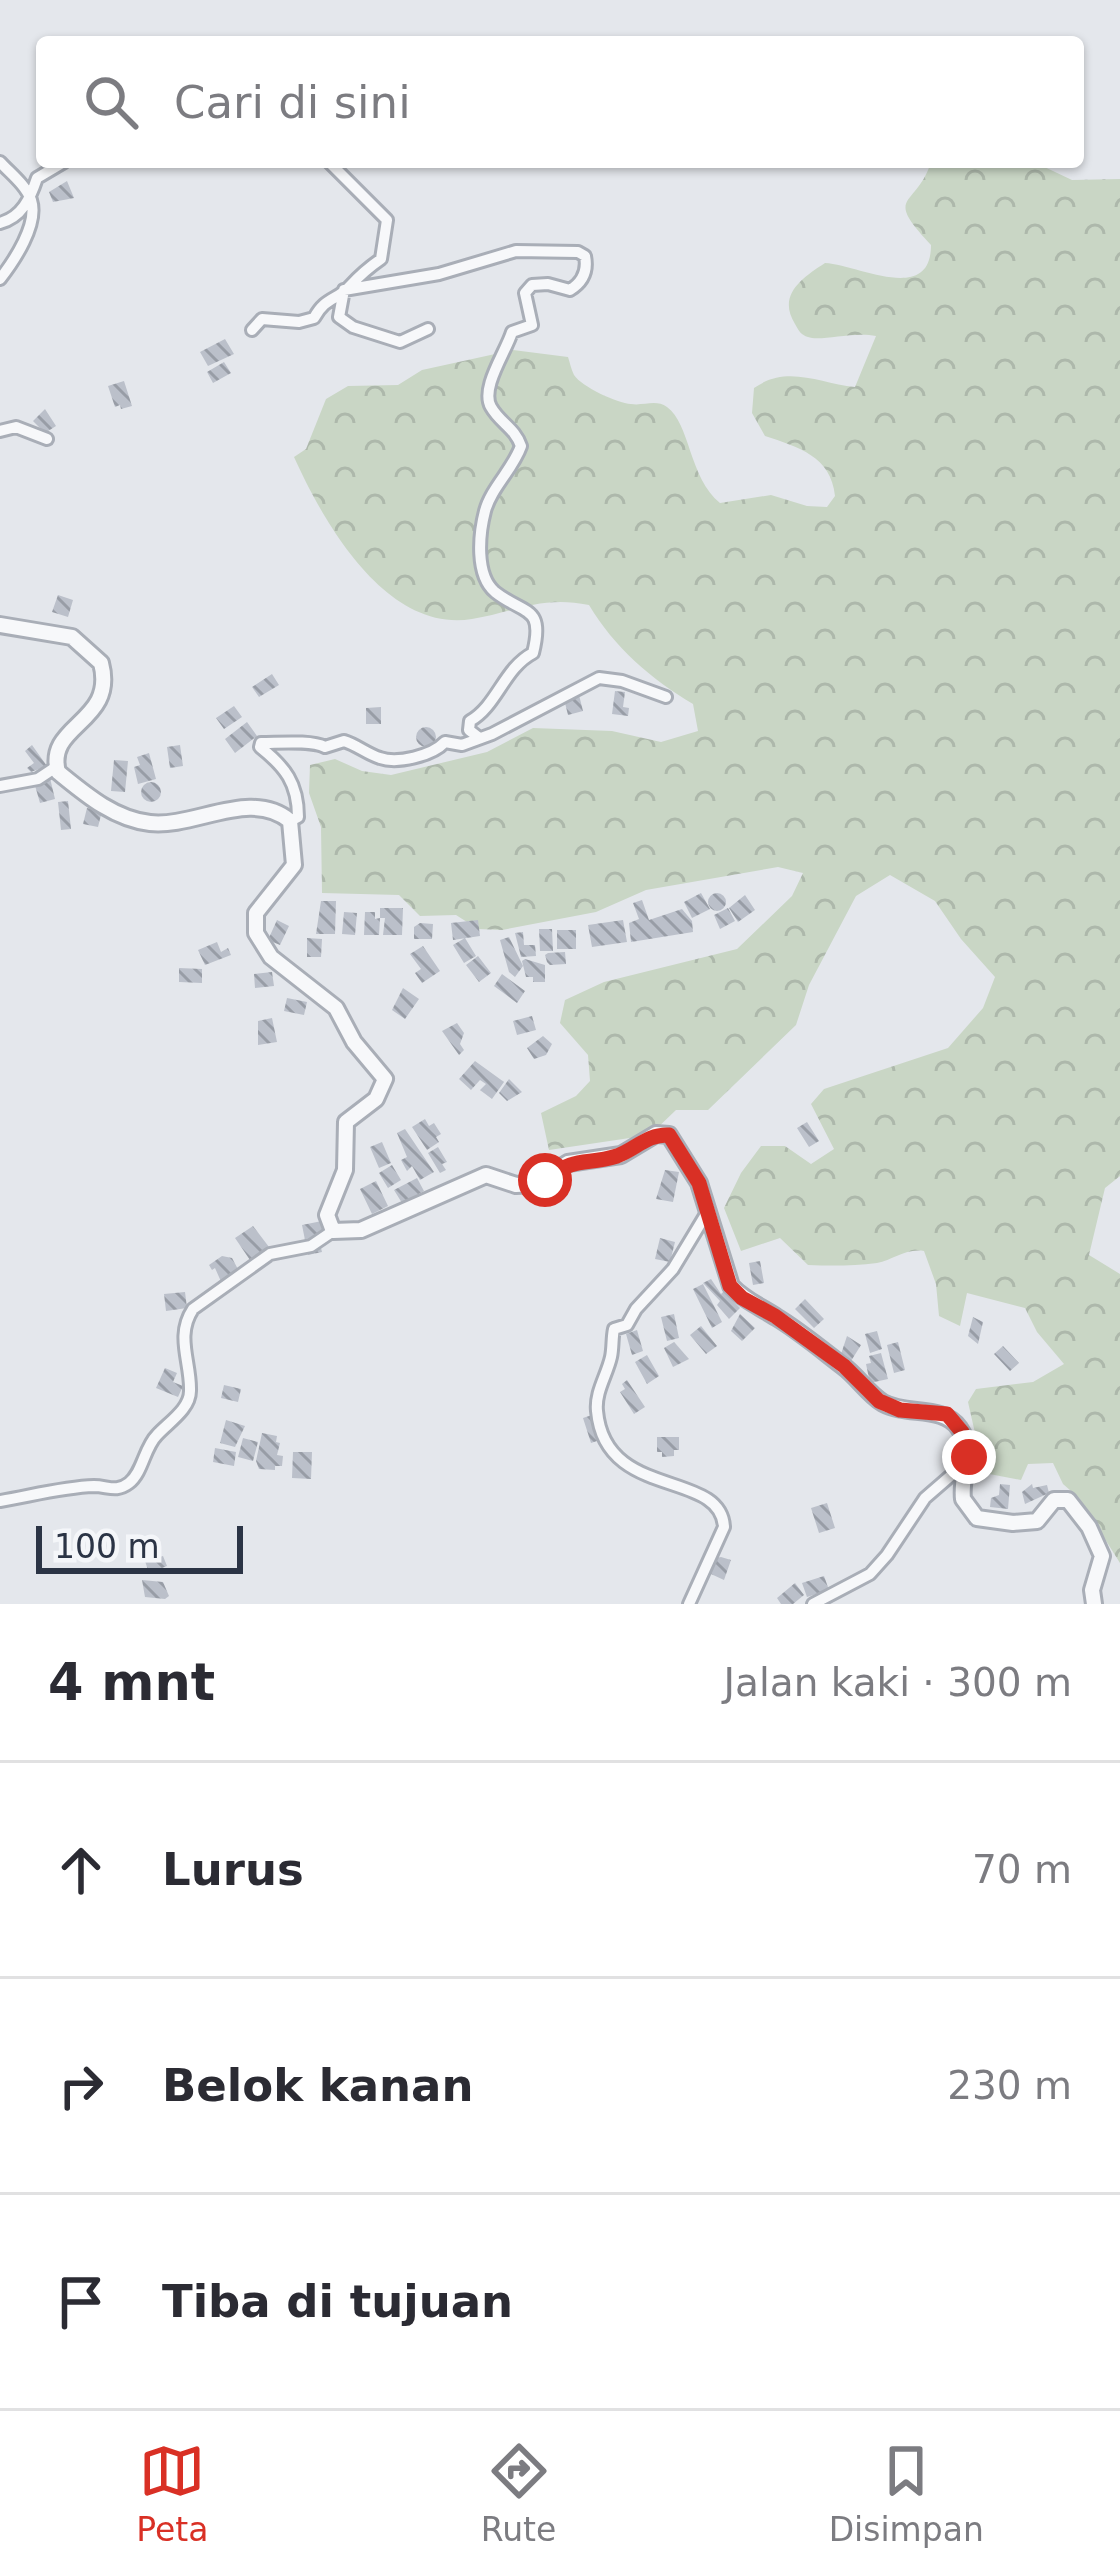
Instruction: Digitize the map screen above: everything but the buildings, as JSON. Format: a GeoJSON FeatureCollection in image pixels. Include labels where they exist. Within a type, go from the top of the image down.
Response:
{"type":"FeatureCollection","features":[{"type":"Feature","properties":{"kind":"street"},"geometry":{"type":"LineString","coordinates":[[0,163],[31,199]]}},
{"type":"Feature","properties":{"kind":"street"},"geometry":{"type":"LineString","coordinates":[[0,279],[21,246],[37,178],[54,168]]}},
{"type":"Feature","properties":{"kind":"street"},"geometry":{"type":"LineString","coordinates":[[336,168],[389,224],[381,259],[359,271],[344,290],[339,317],[353,327],[400,342],[428,329]]}},
{"type":"Feature","properties":{"kind":"street"},"geometry":{"type":"LineString","coordinates":[[0,223],[19,213],[31,199]]}},
{"type":"Feature","properties":{"kind":"street"},"geometry":{"type":"LineString","coordinates":[[252,330],[262,320],[310,320],[326,299],[344,290],[439,274],[516,251],[585,256],[587,266],[580,284],[570,290],[532,285],[525,293],[532,326],[512,332],[490,381],[491,407],[517,433],[521,446],[486,507],[482,565],[490,586],[528,611],[538,632],[533,653],[514,666],[482,714],[470,721],[469,730],[478,737]]}},
{"type":"Feature","properties":{"kind":"street"},"geometry":{"type":"LineString","coordinates":[[0,431],[16,427],[47,439]]}},
{"type":"Feature","properties":{"kind":"street"},"geometry":{"type":"LineString","coordinates":[[0,626],[72,637],[101,663],[105,689],[100,704],[57,747],[56,767]]}},
{"type":"Feature","properties":{"kind":"street"},"geometry":{"type":"LineString","coordinates":[[290,821],[298,817],[297,791],[289,773],[261,743],[301,746],[312,742],[325,748],[344,741],[390,759],[415,758],[445,742],[462,745],[515,724],[571,689],[599,678],[666,697]]}},
{"type":"Feature","properties":{"kind":"street"},"geometry":{"type":"LineString","coordinates":[[56,767],[91,799],[135,820],[166,823],[258,809],[290,821]]}},
{"type":"Feature","properties":{"kind":"street"},"geometry":{"type":"LineString","coordinates":[[0,786],[38,779],[56,767]]}},
{"type":"Feature","properties":{"kind":"street"},"geometry":{"type":"LineString","coordinates":[[290,821],[294,865],[256,913],[256,933],[271,957],[335,1008],[385,1079],[376,1099],[346,1122],[346,1170],[327,1214],[334,1231]]}},
{"type":"Feature","properties":{"kind":"street"},"geometry":{"type":"LineString","coordinates":[[0,1501],[96,1486],[112,1490],[136,1477],[150,1442],[188,1405],[183,1342],[193,1309],[270,1254],[311,1246],[334,1231],[361,1230],[486,1175],[516,1185],[534,1184],[568,1163],[621,1155],[656,1134],[669,1135],[699,1183],[730,1286],[844,1366],[879,1401],[900,1410],[947,1414],[965,1439],[969,1457],[962,1491],[977,1518],[1037,1521],[1058,1498],[1068,1500],[1097,1540],[1102,1556],[1092,1590],[1094,1604]]}},
{"type":"Feature","properties":{"kind":"street"},"geometry":{"type":"LineString","coordinates":[[689,1604],[724,1518],[711,1501],[665,1479],[646,1478],[624,1464],[603,1434],[596,1403],[614,1329],[627,1325],[656,1291],[708,1211]]}},
{"type":"Feature","properties":{"kind":"street"},"geometry":{"type":"LineString","coordinates":[[813,1604],[870,1574],[925,1498],[955,1472],[965,1439]]}},
{"type":"Feature","properties":{"kind":"green space"},"geometry":{"type":"Polygon","coordinates":[[[929,168],[1047,168],[1072,180],[1120,179],[1120,1176],[1105,1188],[1089,1255],[1120,1274],[1120,1563],[1053,1463],[1028,1464],[1021,1480],[984,1473],[968,1402],[976,1389],[1033,1382],[1064,1364],[1037,1332],[1025,1308],[967,1293],[960,1326],[939,1316],[936,1284],[924,1251],[877,1263],[834,1266],[808,1265],[780,1238],[741,1251],[724,1208],[761,1146],[785,1146],[811,1164],[834,1149],[811,1104],[824,1089],[948,1048],[983,1008],[995,977],[935,901],[890,875],[856,896],[809,985],[796,1025],[708,1110],[676,1110],[650,1135],[549,1150],[541,1113],[576,1096],[590,1081],[588,1055],[560,1023],[565,1000],[604,982],[737,949],[792,896],[803,873],[778,867],[646,890],[596,912],[502,930],[478,929],[456,915],[420,916],[399,895],[322,893],[321,827],[309,793],[310,765],[335,759],[362,771],[391,775],[487,752],[533,728],[612,731],[661,742],[698,731],[693,704],[635,661],[589,605],[542,603],[472,619],[441,619],[412,609],[386,591],[341,541],[294,457],[306,449],[326,399],[348,386],[398,385],[422,370],[513,350],[568,357],[574,375],[600,394],[625,403],[667,407],[681,425],[702,480],[720,503],[771,495],[827,507],[835,496],[827,471],[801,449],[765,436],[752,413],[754,388],[792,376],[855,387],[876,336],[806,336],[790,314],[791,296],[801,281],[825,263],[891,277],[919,273],[928,263],[931,245],[906,208],[929,168]]]}},
{"type":"Feature","properties":{"kind":"route"},"geometry":{"type":"LineString","coordinates":[[545,1180],[568,1163],[621,1155],[656,1134],[669,1135],[699,1183],[730,1286],[844,1366],[879,1401],[900,1410],[947,1414],[962,1432],[969,1457]]}}]}
